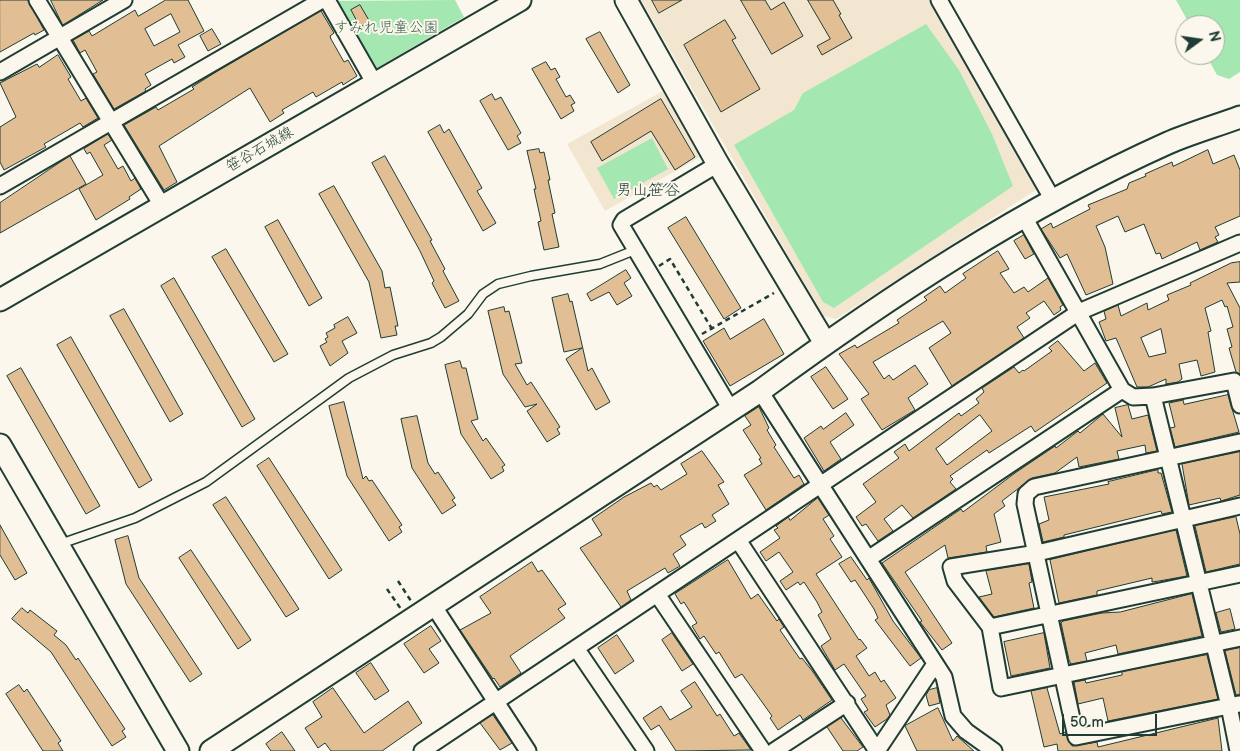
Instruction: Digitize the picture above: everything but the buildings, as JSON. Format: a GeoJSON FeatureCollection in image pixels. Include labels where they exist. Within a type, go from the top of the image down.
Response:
{"type":"FeatureCollection","features":[{"type":"Feature","properties":{"kind":"street"},"geometry":{"type":"LineString","coordinates":[[37,0],[163,207]]}},
{"type":"Feature","properties":{"kind":"street"},"geometry":{"type":"LineString","coordinates":[[0,72],[124,0]]}},
{"type":"Feature","properties":{"kind":"street"},"geometry":{"type":"LineString","coordinates":[[0,186],[322,0]]}},
{"type":"Feature","properties":{"kind":"street"},"geometry":{"type":"LineString","coordinates":[[327,0],[375,84]]}},
{"type":"Feature","properties":{"kind":"street","name":"笹谷石城線"},"geometry":{"type":"LineString","coordinates":[[0,300],[520,0]]}},
{"type":"Feature","properties":{"kind":"street"},"geometry":{"type":"LineString","coordinates":[[626,0],[718,164],[825,343]]}},
{"type":"Feature","properties":{"kind":"street"},"geometry":{"type":"LineString","coordinates":[[939,0],[1053,200]]}},
{"type":"Feature","properties":{"kind":"street"},"geometry":{"type":"LineString","coordinates":[[211,751],[424,606],[730,408],[760,391],[825,343],[938,268],[1053,200],[1170,142],[1240,117]]}},
{"type":"Feature","properties":{"kind":"street"},"geometry":{"type":"LineString","coordinates":[[718,164],[624,220],[621,225],[730,408]]}},
{"type":"Feature","properties":{"kind":"street"},"geometry":{"type":"LineString","coordinates":[[1024,217],[1122,390],[1133,397],[1153,396],[1237,380],[1240,405]]}},
{"type":"Feature","properties":{"kind":"street"},"geometry":{"type":"LineString","coordinates":[[422,751],[1079,312],[1240,243]]}},
{"type":"Feature","properties":{"kind":"street"},"geometry":{"type":"LineString","coordinates":[[868,559],[1122,390]]}},
{"type":"Feature","properties":{"kind":"street"},"geometry":{"type":"LineString","coordinates":[[760,391],[944,677],[953,716],[966,731],[994,751]]}},
{"type":"Feature","properties":{"kind":"street"},"geometry":{"type":"LineString","coordinates":[[1153,396],[1214,644],[1234,705],[1238,751]]}},
{"type":"Feature","properties":{"kind":"street"},"geometry":{"type":"LineString","coordinates":[[1234,705],[1078,744],[1025,504],[1026,494],[1034,487],[1168,456],[1240,442]]}},
{"type":"Feature","properties":{"kind":"street"},"geometry":{"type":"LineString","coordinates":[[0,446],[178,751]]}},
{"type":"Feature","properties":{"kind":"street"},"geometry":{"type":"LineString","coordinates":[[1240,506],[1037,553],[951,567],[955,581],[990,627],[1002,688],[1240,638]]}},
{"type":"Feature","properties":{"kind":"street"},"geometry":{"type":"LineString","coordinates":[[738,540],[877,751],[935,664]]}},
{"type":"Feature","properties":{"kind":"street"},"geometry":{"type":"LineString","coordinates":[[990,627],[1050,616],[1240,574]]}},
{"type":"Feature","properties":{"kind":"street"},"geometry":{"type":"LineString","coordinates":[[658,594],[763,751]]}},
{"type":"Feature","properties":{"kind":"street"},"geometry":{"type":"LineString","coordinates":[[424,606],[528,751]]}},
{"type":"Feature","properties":{"kind":"street"},"geometry":{"type":"LineString","coordinates":[[576,648],[641,749]]}},
{"type":"Feature","properties":{"kind":"street"},"geometry":{"type":"LineString","coordinates":[[774,751],[847,703]]}},
{"type":"Feature","properties":{"kind":"lane"},"geometry":{"type":"LineString","coordinates":[[58,545],[135,518],[206,482],[349,378],[393,355],[441,337],[468,314],[483,294],[498,284],[531,276],[600,264],[635,250]]}},
{"type":"Feature","properties":{"kind":"path"},"geometry":{"type":"LineString","coordinates":[[649,272],[670,259],[712,329]]}},
{"type":"Feature","properties":{"kind":"path"},"geometry":{"type":"LineString","coordinates":[[690,342],[773,291]]}},
{"type":"Feature","properties":{"kind":"path"},"geometry":{"type":"LineString","coordinates":[[398,581],[424,606]]}},
{"type":"Feature","properties":{"kind":"path"},"geometry":{"type":"LineString","coordinates":[[387,589],[405,614]]}},
{"type":"Feature","properties":{"kind":"shaded area"},"geometry":{"type":"Polygon","coordinates":[[[641,0],[929,0],[1039,188],[836,319],[823,316],[641,0]]]}},
{"type":"Feature","properties":{"kind":"shaded area"},"geometry":{"type":"Polygon","coordinates":[[[663,91],[700,157],[605,211],[567,144],[663,91]]]}},
{"type":"Feature","properties":{"kind":"green space","name":"すみれ児童公園"},"geometry":{"type":"Polygon","coordinates":[[[455,0],[464,17],[375,69],[336,1],[455,0]]]}},
{"type":"Feature","properties":{"kind":"green space"},"geometry":{"type":"Polygon","coordinates":[[[1176,0],[1240,0],[1240,72],[1229,79],[1217,75],[1212,65],[1225,65],[1225,15],[1184,15],[1176,0]]]}},
{"type":"Feature","properties":{"kind":"green space"},"geometry":{"type":"Polygon","coordinates":[[[926,24],[959,70],[992,134],[1013,186],[834,308],[823,302],[734,145],[794,110],[803,93],[926,24]]]}},
{"type":"Feature","properties":{"kind":"green space"},"geometry":{"type":"Polygon","coordinates":[[[652,138],[668,169],[614,199],[597,168],[652,138]]]}},
{"type":"Feature","properties":{"kind":"district","name":"男山笹谷"},"geometry":{"type":"Point","coordinates":[648,191]}}]}
